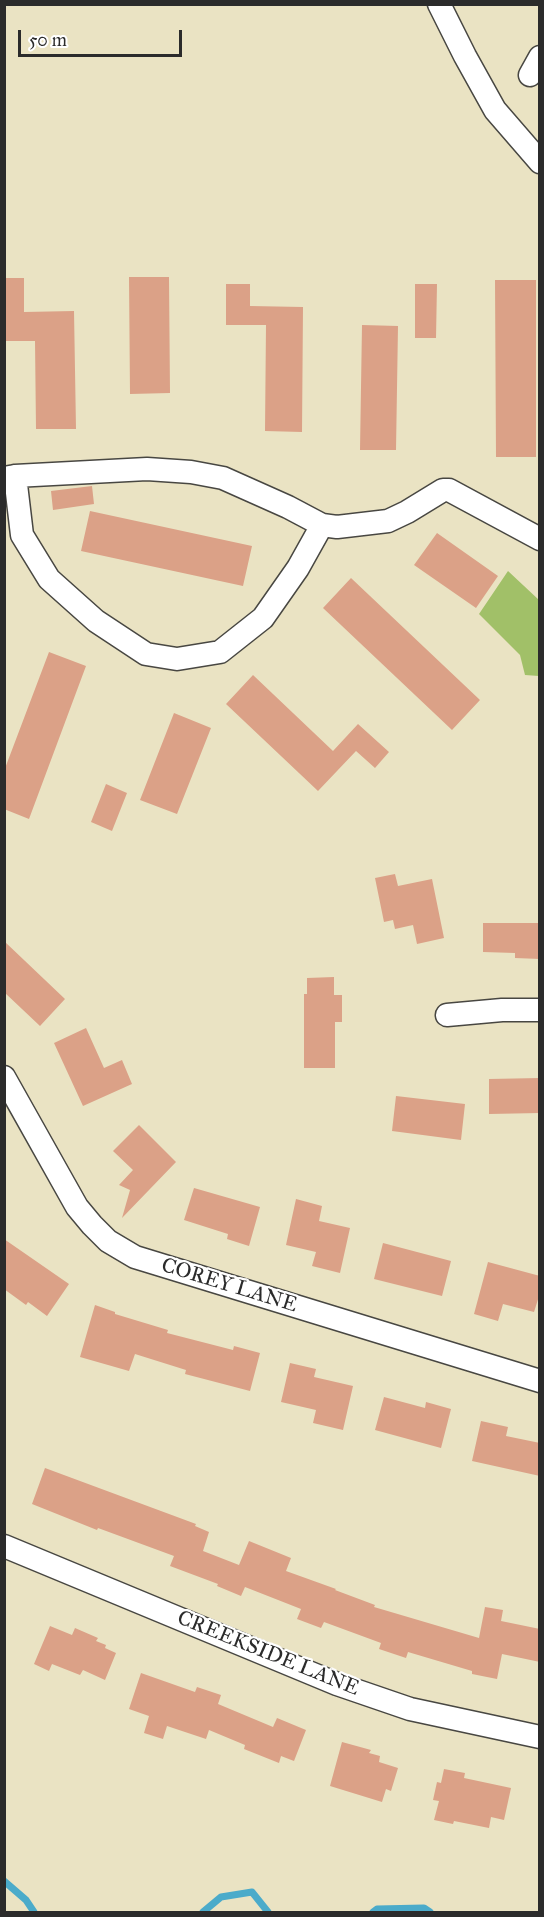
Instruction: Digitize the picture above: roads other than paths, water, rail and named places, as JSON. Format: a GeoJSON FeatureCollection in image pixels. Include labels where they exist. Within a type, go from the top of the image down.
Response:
{"type":"FeatureCollection","features":[{"type":"Feature","properties":{"kind":"street"},"geometry":{"type":"LineString","coordinates":[[439,4],[495,110],[538,156]]}},
{"type":"Feature","properties":{"kind":"street"},"geometry":{"type":"LineString","coordinates":[[322,525],[298,568],[263,618],[220,652],[177,659],[146,654],[96,621],[49,579],[22,535],[10,477],[147,469],[191,472],[223,478],[322,525],[337,527],[388,521],[443,490],[449,490],[540,539]]}},
{"type":"Feature","properties":{"kind":"street"},"geometry":{"type":"LineString","coordinates":[[447,1015],[502,1010],[540,1010]]}},
{"type":"Feature","properties":{"kind":"street","name":"COREY LANE"},"geometry":{"type":"LineString","coordinates":[[4,1077],[77,1207],[108,1241],[135,1257],[540,1381]]}},
{"type":"Feature","properties":{"kind":"street","name":"CREEKSIDE LANE"},"geometry":{"type":"LineString","coordinates":[[4,1546],[338,1684],[410,1709],[540,1737]]}},
{"type":"Feature","properties":{"kind":"waterway"},"geometry":{"type":"LineString","coordinates":[[4,1881],[26,1900],[34,1912]]}},
{"type":"Feature","properties":{"kind":"waterway"},"geometry":{"type":"LineString","coordinates":[[203,1912],[221,1897],[252,1892],[268,1912]]}},
{"type":"Feature","properties":{"kind":"waterway"},"geometry":{"type":"LineString","coordinates":[[373,1912],[377,1909],[424,1908],[430,1912]]}}]}
